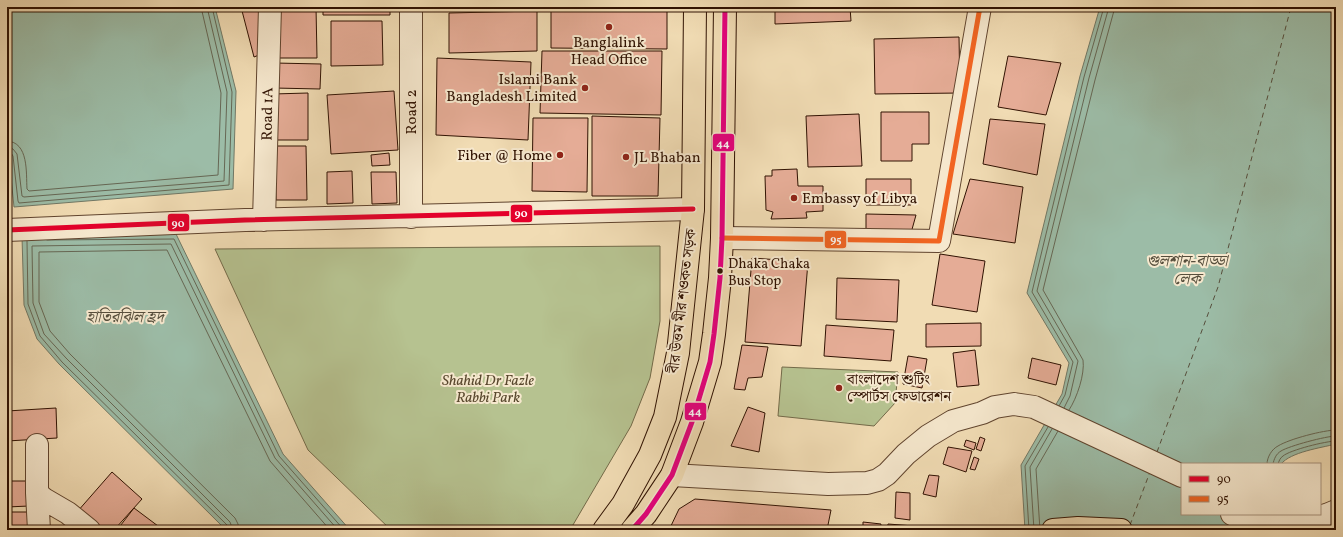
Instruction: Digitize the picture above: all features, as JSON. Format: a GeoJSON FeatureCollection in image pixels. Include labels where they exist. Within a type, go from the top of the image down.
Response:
{"type":"FeatureCollection","features":[{"type":"Feature","properties":{"kind":"main road","name":"বীর উত্তম মীর শওকত সড়ক"},"geometry":{"type":"LineString","coordinates":[[604,530],[623,504],[650,455],[665,417],[678,353],[693,209],[695,7]]}},
{"type":"Feature","properties":{"kind":"main road"},"geometry":{"type":"LineString","coordinates":[[632,530],[646,514],[672,475],[692,422],[710,362],[714,334],[722,238],[725,7]]}},
{"type":"Feature","properties":{"kind":"main road"},"geometry":{"type":"LineString","coordinates":[[1053,530],[1078,528],[1121,530]]}},
{"type":"Feature","properties":{"kind":"street","name":"Road 1A"},"geometry":{"type":"LineString","coordinates":[[264,220],[270,7]]}},
{"type":"Feature","properties":{"kind":"street","name":"Road 2"},"geometry":{"type":"LineString","coordinates":[[411,7],[411,217]]}},
{"type":"Feature","properties":{"kind":"street"},"geometry":{"type":"LineString","coordinates":[[722,238],[939,241],[980,7]]}},
{"type":"Feature","properties":{"kind":"street"},"geometry":{"type":"LineString","coordinates":[[7,230],[245,220],[693,209]]}},
{"type":"Feature","properties":{"kind":"street"},"geometry":{"type":"LineString","coordinates":[[672,475],[828,484],[868,483],[878,480],[887,474],[906,454],[928,436],[953,422],[982,413],[995,407],[1014,404],[1181,490]]}},
{"type":"Feature","properties":{"kind":"street"},"geometry":{"type":"LineString","coordinates":[[1033,414],[1181,476]]}},
{"type":"Feature","properties":{"kind":"street"},"geometry":{"type":"LineString","coordinates":[[37,445],[39,530]]}},
{"type":"Feature","properties":{"kind":"street"},"geometry":{"type":"LineString","coordinates":[[37,493],[44,499],[68,513],[89,530]]}},
{"type":"Feature","properties":{"kind":"street"},"geometry":{"type":"LineString","coordinates":[[1236,515],[1270,523],[1307,519],[1336,511]]}},
{"type":"Feature","properties":{"kind":"green space","name":"Shahid Dr Fazle Rabbi Park"},"geometry":{"type":"Polygon","coordinates":[[[660,246],[660,321],[650,378],[631,426],[570,530],[391,530],[308,450],[215,249],[660,246]]]}},
{"type":"Feature","properties":{"kind":"green space","name":"বাংলাদেশ শুটিং স্পোর্টস ফেডারেশন"},"geometry":{"type":"Polygon","coordinates":[[[782,367],[898,372],[895,403],[874,426],[778,416],[782,367]]]}},
{"type":"Feature","properties":{"kind":"water"},"geometry":{"type":"Polygon","coordinates":[[[7,7],[215,7],[236,91],[233,189],[14,207],[7,138],[7,7]]]}},
{"type":"Feature","properties":{"kind":"water","name":"গুলশান-বাড্ডা লেক"},"geometry":{"type":"Polygon","coordinates":[[[1100,7],[1336,7],[1336,444],[1299,453],[1282,463],[1181,463],[1181,515],[1245,515],[1231,530],[1025,530],[1021,465],[1062,394],[1069,363],[1027,293],[1080,76],[1100,7]]]}},
{"type":"Feature","properties":{"kind":"water","name":"হাতিরঝিল হ্রদ"},"geometry":{"type":"Polygon","coordinates":[[[176,234],[283,454],[350,530],[226,530],[59,364],[37,339],[24,305],[22,237],[176,234]]]}},
{"type":"Feature","properties":{"kind":"building"},"geometry":{"type":"Polygon","coordinates":[[[241,7],[260,7],[264,53],[254,57],[241,7]]]}},
{"type":"Feature","properties":{"kind":"building"},"geometry":{"type":"Polygon","coordinates":[[[273,7],[316,7],[317,58],[274,58],[273,7]]]}},
{"type":"Feature","properties":{"kind":"building"},"geometry":{"type":"Polygon","coordinates":[[[323,7],[390,7],[390,15],[323,15],[323,7]]]}},
{"type":"Feature","properties":{"kind":"building","name":"Banglalink Head Office"},"geometry":{"type":"Polygon","coordinates":[[[551,7],[667,7],[667,49],[551,48],[551,7]]]}},
{"type":"Feature","properties":{"kind":"building"},"geometry":{"type":"Polygon","coordinates":[[[775,7],[850,7],[851,21],[775,24],[775,7]]]}},
{"type":"Feature","properties":{"kind":"building"},"geometry":{"type":"Polygon","coordinates":[[[537,11],[537,51],[449,53],[449,13],[537,11]]]}},
{"type":"Feature","properties":{"kind":"building"},"geometry":{"type":"Polygon","coordinates":[[[331,21],[382,21],[383,65],[331,66],[331,21]]]}},
{"type":"Feature","properties":{"kind":"building"},"geometry":{"type":"Polygon","coordinates":[[[959,37],[960,93],[875,94],[874,39],[959,37]]]}},
{"type":"Feature","properties":{"kind":"building"},"geometry":{"type":"Polygon","coordinates":[[[542,51],[662,51],[661,115],[540,113],[542,51]]]}},
{"type":"Feature","properties":{"kind":"building"},"geometry":{"type":"Polygon","coordinates":[[[1008,56],[1061,63],[1046,115],[998,107],[1008,56]]]}},
{"type":"Feature","properties":{"kind":"building"},"geometry":{"type":"Polygon","coordinates":[[[437,58],[531,62],[528,140],[436,135],[437,58]]]}},
{"type":"Feature","properties":{"kind":"building"},"geometry":{"type":"Polygon","coordinates":[[[275,63],[321,64],[320,89],[274,88],[275,63]]]}},
{"type":"Feature","properties":{"kind":"building"},"geometry":{"type":"Polygon","coordinates":[[[394,91],[398,150],[331,154],[327,95],[394,91]]]}},
{"type":"Feature","properties":{"kind":"building"},"geometry":{"type":"Polygon","coordinates":[[[308,93],[308,140],[274,140],[273,94],[308,93]]]}},
{"type":"Feature","properties":{"kind":"building"},"geometry":{"type":"Polygon","coordinates":[[[881,112],[929,112],[929,144],[912,144],[912,161],[881,161],[881,112]]]}},
{"type":"Feature","properties":{"kind":"building"},"geometry":{"type":"Polygon","coordinates":[[[859,114],[862,166],[808,167],[806,116],[859,114]]]}},
{"type":"Feature","properties":{"kind":"building","name":"JL Bhaban"},"geometry":{"type":"Polygon","coordinates":[[[592,116],[660,118],[658,196],[592,196],[592,116]]]}},
{"type":"Feature","properties":{"kind":"building","name":"Fiber @ Home"},"geometry":{"type":"Polygon","coordinates":[[[533,118],[588,118],[587,192],[532,191],[533,118]]]}},
{"type":"Feature","properties":{"kind":"building"},"geometry":{"type":"Polygon","coordinates":[[[990,119],[1045,124],[1037,175],[983,164],[990,119]]]}},
{"type":"Feature","properties":{"kind":"building"},"geometry":{"type":"Polygon","coordinates":[[[275,146],[306,146],[307,200],[276,200],[275,146]]]}},
{"type":"Feature","properties":{"kind":"building"},"geometry":{"type":"Polygon","coordinates":[[[389,153],[390,165],[372,166],[371,155],[389,153]]]}},
{"type":"Feature","properties":{"kind":"building","name":"Embassy of Libya"},"geometry":{"type":"Polygon","coordinates":[[[797,169],[798,186],[823,186],[823,211],[806,212],[807,218],[771,219],[773,212],[766,210],[765,176],[772,176],[772,170],[797,169]]]}},
{"type":"Feature","properties":{"kind":"building"},"geometry":{"type":"Polygon","coordinates":[[[352,171],[353,203],[327,204],[327,172],[352,171]]]}},
{"type":"Feature","properties":{"kind":"building"},"geometry":{"type":"Polygon","coordinates":[[[371,172],[396,172],[397,203],[372,204],[371,172]]]}},
{"type":"Feature","properties":{"kind":"building"},"geometry":{"type":"Polygon","coordinates":[[[866,179],[911,179],[911,205],[866,205],[866,179]]]}},
{"type":"Feature","properties":{"kind":"building"},"geometry":{"type":"Polygon","coordinates":[[[970,179],[1023,187],[1015,243],[953,234],[970,179]]]}},
{"type":"Feature","properties":{"kind":"building"},"geometry":{"type":"Polygon","coordinates":[[[866,214],[916,215],[911,233],[866,233],[866,214]]]}},
{"type":"Feature","properties":{"kind":"building"},"geometry":{"type":"Polygon","coordinates":[[[940,254],[985,261],[977,312],[932,305],[940,254]]]}},
{"type":"Feature","properties":{"kind":"building"},"geometry":{"type":"Polygon","coordinates":[[[752,258],[808,262],[801,346],[745,342],[752,258]]]}},
{"type":"Feature","properties":{"kind":"building"},"geometry":{"type":"Polygon","coordinates":[[[837,278],[899,280],[897,322],[836,319],[837,278]]]}},
{"type":"Feature","properties":{"kind":"building"},"geometry":{"type":"Polygon","coordinates":[[[981,323],[981,346],[926,347],[926,324],[981,323]]]}},
{"type":"Feature","properties":{"kind":"building"},"geometry":{"type":"Polygon","coordinates":[[[826,325],[894,330],[891,361],[824,356],[826,325]]]}},
{"type":"Feature","properties":{"kind":"building"},"geometry":{"type":"Polygon","coordinates":[[[742,345],[768,347],[762,377],[748,378],[745,390],[734,389],[742,345]]]}},
{"type":"Feature","properties":{"kind":"building"},"geometry":{"type":"Polygon","coordinates":[[[975,350],[979,385],[957,387],[953,353],[975,350]]]}},
{"type":"Feature","properties":{"kind":"building"},"geometry":{"type":"Polygon","coordinates":[[[908,356],[927,359],[922,388],[903,384],[908,356]]]}},
{"type":"Feature","properties":{"kind":"building"},"geometry":{"type":"Polygon","coordinates":[[[1032,358],[1061,365],[1056,385],[1028,378],[1032,358]]]}},
{"type":"Feature","properties":{"kind":"building"},"geometry":{"type":"Polygon","coordinates":[[[748,407],[765,413],[759,452],[731,446],[748,407]]]}},
{"type":"Feature","properties":{"kind":"building"},"geometry":{"type":"Polygon","coordinates":[[[56,408],[57,438],[7,441],[7,411],[56,408]]]}},
{"type":"Feature","properties":{"kind":"building"},"geometry":{"type":"Polygon","coordinates":[[[980,437],[985,439],[981,451],[976,449],[980,437]]]}},
{"type":"Feature","properties":{"kind":"building"},"geometry":{"type":"Polygon","coordinates":[[[966,440],[976,443],[974,450],[964,446],[966,440]]]}},
{"type":"Feature","properties":{"kind":"building"},"geometry":{"type":"Polygon","coordinates":[[[948,447],[972,451],[966,472],[943,464],[948,447]]]}},
{"type":"Feature","properties":{"kind":"building"},"geometry":{"type":"Polygon","coordinates":[[[974,457],[979,459],[975,470],[970,469],[974,457]]]}},
{"type":"Feature","properties":{"kind":"building"},"geometry":{"type":"Polygon","coordinates":[[[112,472],[142,499],[114,530],[97,530],[77,512],[112,472]]]}},
{"type":"Feature","properties":{"kind":"building"},"geometry":{"type":"Polygon","coordinates":[[[929,475],[939,476],[936,497],[923,494],[929,475]]]}},
{"type":"Feature","properties":{"kind":"building"},"geometry":{"type":"Polygon","coordinates":[[[7,481],[28,481],[29,506],[7,507],[7,481]]]}},
{"type":"Feature","properties":{"kind":"building"},"geometry":{"type":"Polygon","coordinates":[[[896,492],[910,493],[910,520],[895,518],[896,492]]]}},
{"type":"Feature","properties":{"kind":"building"},"geometry":{"type":"Polygon","coordinates":[[[695,499],[831,510],[827,530],[669,530],[679,509],[695,499]]]}},
{"type":"Feature","properties":{"kind":"building"},"geometry":{"type":"Polygon","coordinates":[[[134,508],[162,529],[117,530],[134,508]]]}},
{"type":"Feature","properties":{"kind":"building"},"geometry":{"type":"Polygon","coordinates":[[[7,512],[37,512],[37,530],[7,530],[7,512]]]}},
{"type":"Feature","properties":{"kind":"building"},"geometry":{"type":"Polygon","coordinates":[[[863,522],[881,524],[880,530],[863,530],[863,522]]]}},
{"type":"Feature","properties":{"kind":"building"},"geometry":{"type":"Polygon","coordinates":[[[888,524],[914,526],[914,530],[887,530],[888,524]]]}},
{"type":"Feature","properties":{"kind":"ferry route"},"geometry":{"type":"LineString","coordinates":[[1157,452],[1218,287],[1291,7]]}},
{"type":"Feature","properties":{"kind":"ferry route"},"geometry":{"type":"LineString","coordinates":[[1130,525],[1150,472]]}},
{"type":"Feature","properties":{"kind":"transit line","name":"44"},"geometry":{"type":"LineString","coordinates":[[632,530],[646,514],[672,475],[692,422],[710,362],[720,278],[722,238],[725,7]]}},
{"type":"Feature","properties":{"kind":"transit line","name":"95"},"geometry":{"type":"LineString","coordinates":[[722,238],[939,241],[980,7]]}},
{"type":"Feature","properties":{"kind":"transit line","name":"90"},"geometry":{"type":"LineString","coordinates":[[7,230],[245,220],[693,209]]}},
{"type":"Feature","properties":{"kind":"place","name":"Banglalink Head Office"},"geometry":{"type":"Point","coordinates":[609,27]}},
{"type":"Feature","properties":{"kind":"place","name":"Islami Bank Bangladesh Limited"},"geometry":{"type":"Point","coordinates":[585,88]}},
{"type":"Feature","properties":{"kind":"place","name":"Fiber @ Home"},"geometry":{"type":"Point","coordinates":[560,155]}},
{"type":"Feature","properties":{"kind":"place","name":"JL Bhaban"},"geometry":{"type":"Point","coordinates":[626,157]}},
{"type":"Feature","properties":{"kind":"place","name":"Embassy of Libya"},"geometry":{"type":"Point","coordinates":[794,198]}},
{"type":"Feature","properties":{"kind":"place","name":"Dhaka Chaka Bus Stop"},"geometry":{"type":"Point","coordinates":[720,271]}},
{"type":"Feature","properties":{"kind":"place","name":"বাংলাদেশ শুটিং স্পোর্টস ফেডারেশন"},"geometry":{"type":"Point","coordinates":[839,388]}}]}
